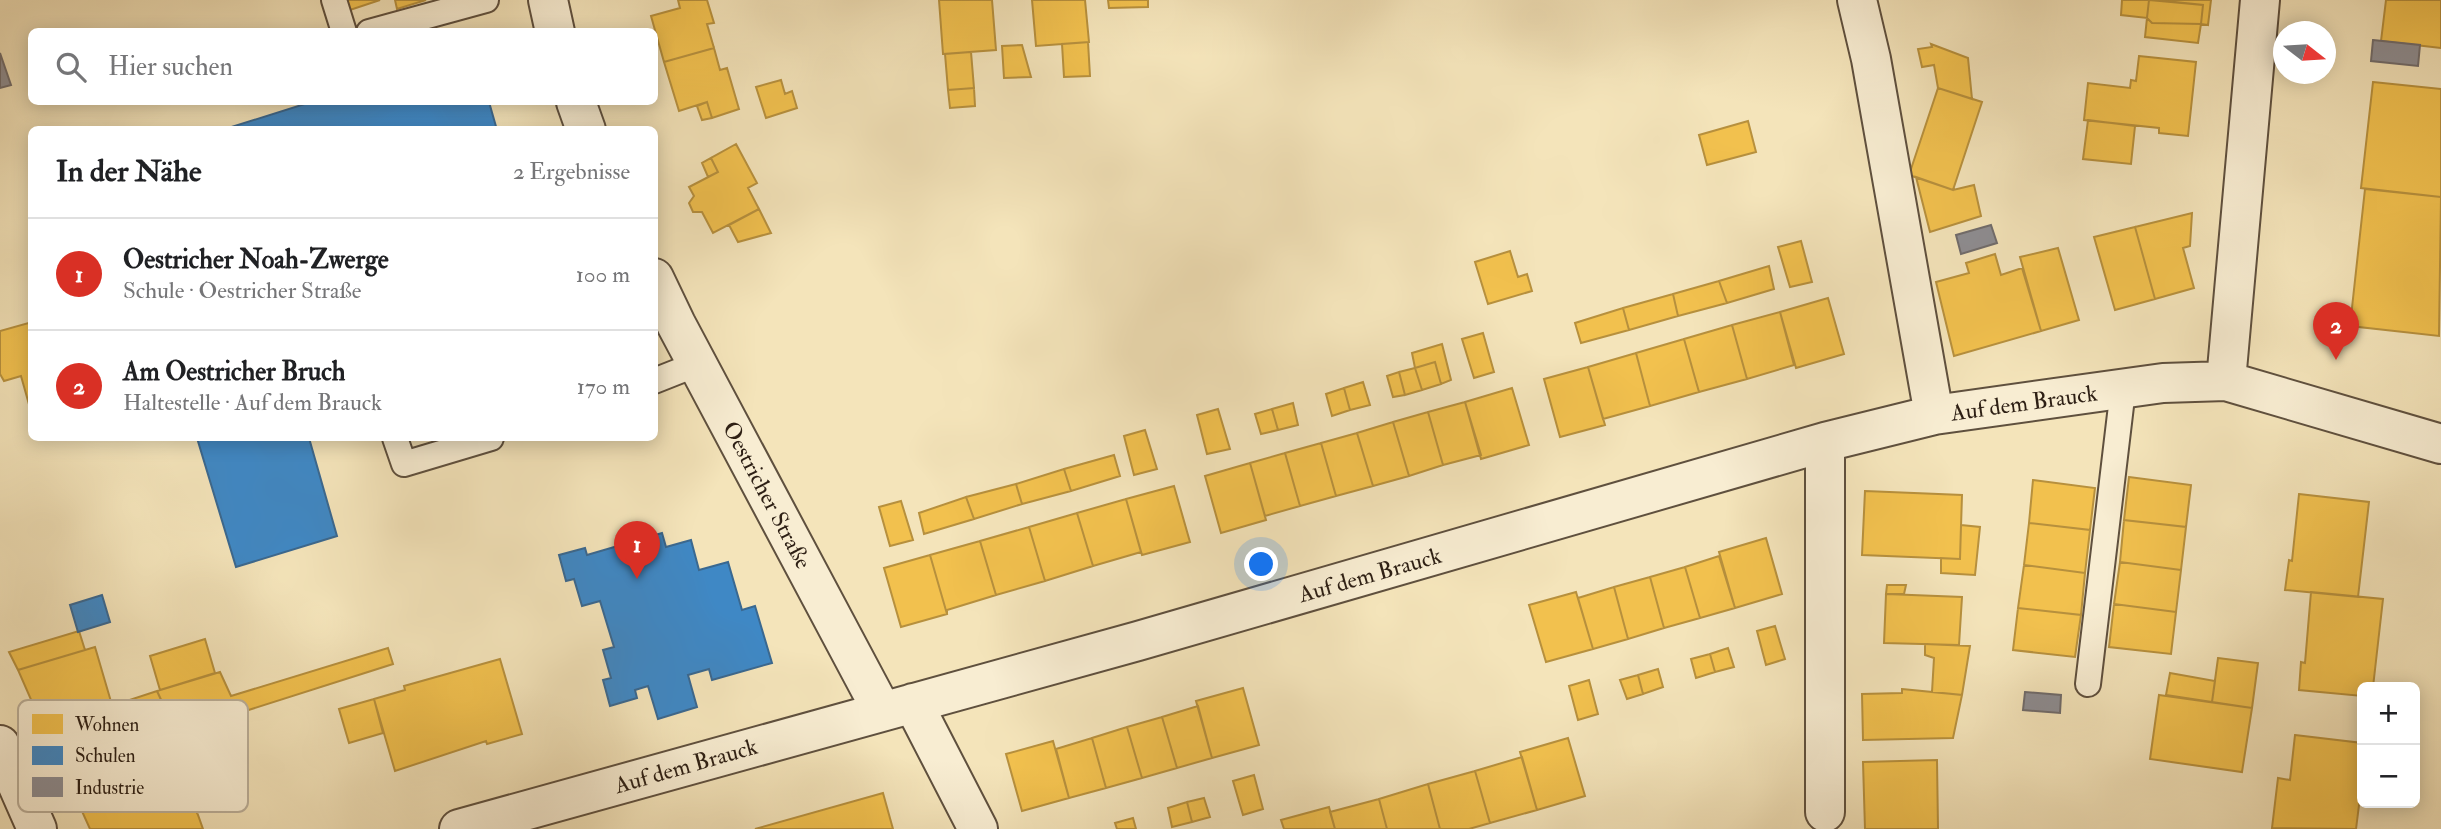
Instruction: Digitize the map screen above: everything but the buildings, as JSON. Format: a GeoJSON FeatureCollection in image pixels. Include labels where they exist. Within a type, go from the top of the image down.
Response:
{"type":"FeatureCollection","features":[{"type":"Feature","properties":{"kind":"street"},"geometry":{"type":"LineString","coordinates":[[548,0],[554,28]]}},
{"type":"Feature","properties":{"kind":"street"},"geometry":{"type":"LineString","coordinates":[[1857,0],[1871,59],[1934,415]]}},
{"type":"Feature","properties":{"kind":"street"},"geometry":{"type":"LineString","coordinates":[[2226,381],[2260,0]]}},
{"type":"Feature","properties":{"kind":"street"},"geometry":{"type":"LineString","coordinates":[[577,105],[585,126]]}},
{"type":"Feature","properties":{"kind":"street","name":"Oestricher Straße"},"geometry":{"type":"LineString","coordinates":[[658,286],[697,364],[898,707]]}},
{"type":"Feature","properties":{"kind":"street","name":"Auf dem Brauck"},"geometry":{"type":"LineString","coordinates":[[459,829],[1602,509],[1825,442],[1934,415],[2163,383],[2226,381],[2441,444]]}},
{"type":"Feature","properties":{"kind":"street"},"geometry":{"type":"LineString","coordinates":[[1825,442],[1825,812]]}},
{"type":"Feature","properties":{"kind":"street"},"geometry":{"type":"LineString","coordinates":[[898,707],[978,829]]}},
{"type":"Feature","properties":{"kind":"street"},"geometry":{"type":"LineString","coordinates":[[0,745],[18,786]]}},
{"type":"Feature","properties":{"kind":"street"},"geometry":{"type":"LineString","coordinates":[[30,812],[37,829]]}},
{"type":"Feature","properties":{"kind":"lane"},"geometry":{"type":"LineString","coordinates":[[334,0],[343,28]]}},
{"type":"Feature","properties":{"kind":"lane"},"geometry":{"type":"LineString","coordinates":[[384,28],[486,0]]}},
{"type":"Feature","properties":{"kind":"lane"},"geometry":{"type":"LineString","coordinates":[[658,379],[697,364]]}},
{"type":"Feature","properties":{"kind":"lane"},"geometry":{"type":"LineString","coordinates":[[2088,684],[2123,389]]}},
{"type":"Feature","properties":{"kind":"lane"},"geometry":{"type":"LineString","coordinates":[[396,441],[404,464],[481,441]]}},
{"type":"Feature","properties":{"kind":"place","name":"Am Oestricher Bruch"},"geometry":{"type":"Point","coordinates":[2336,360]}},
{"type":"Feature","properties":{"kind":"place","name":"Oestricher Noah-Zwerge"},"geometry":{"type":"Point","coordinates":[637,579]}}]}
